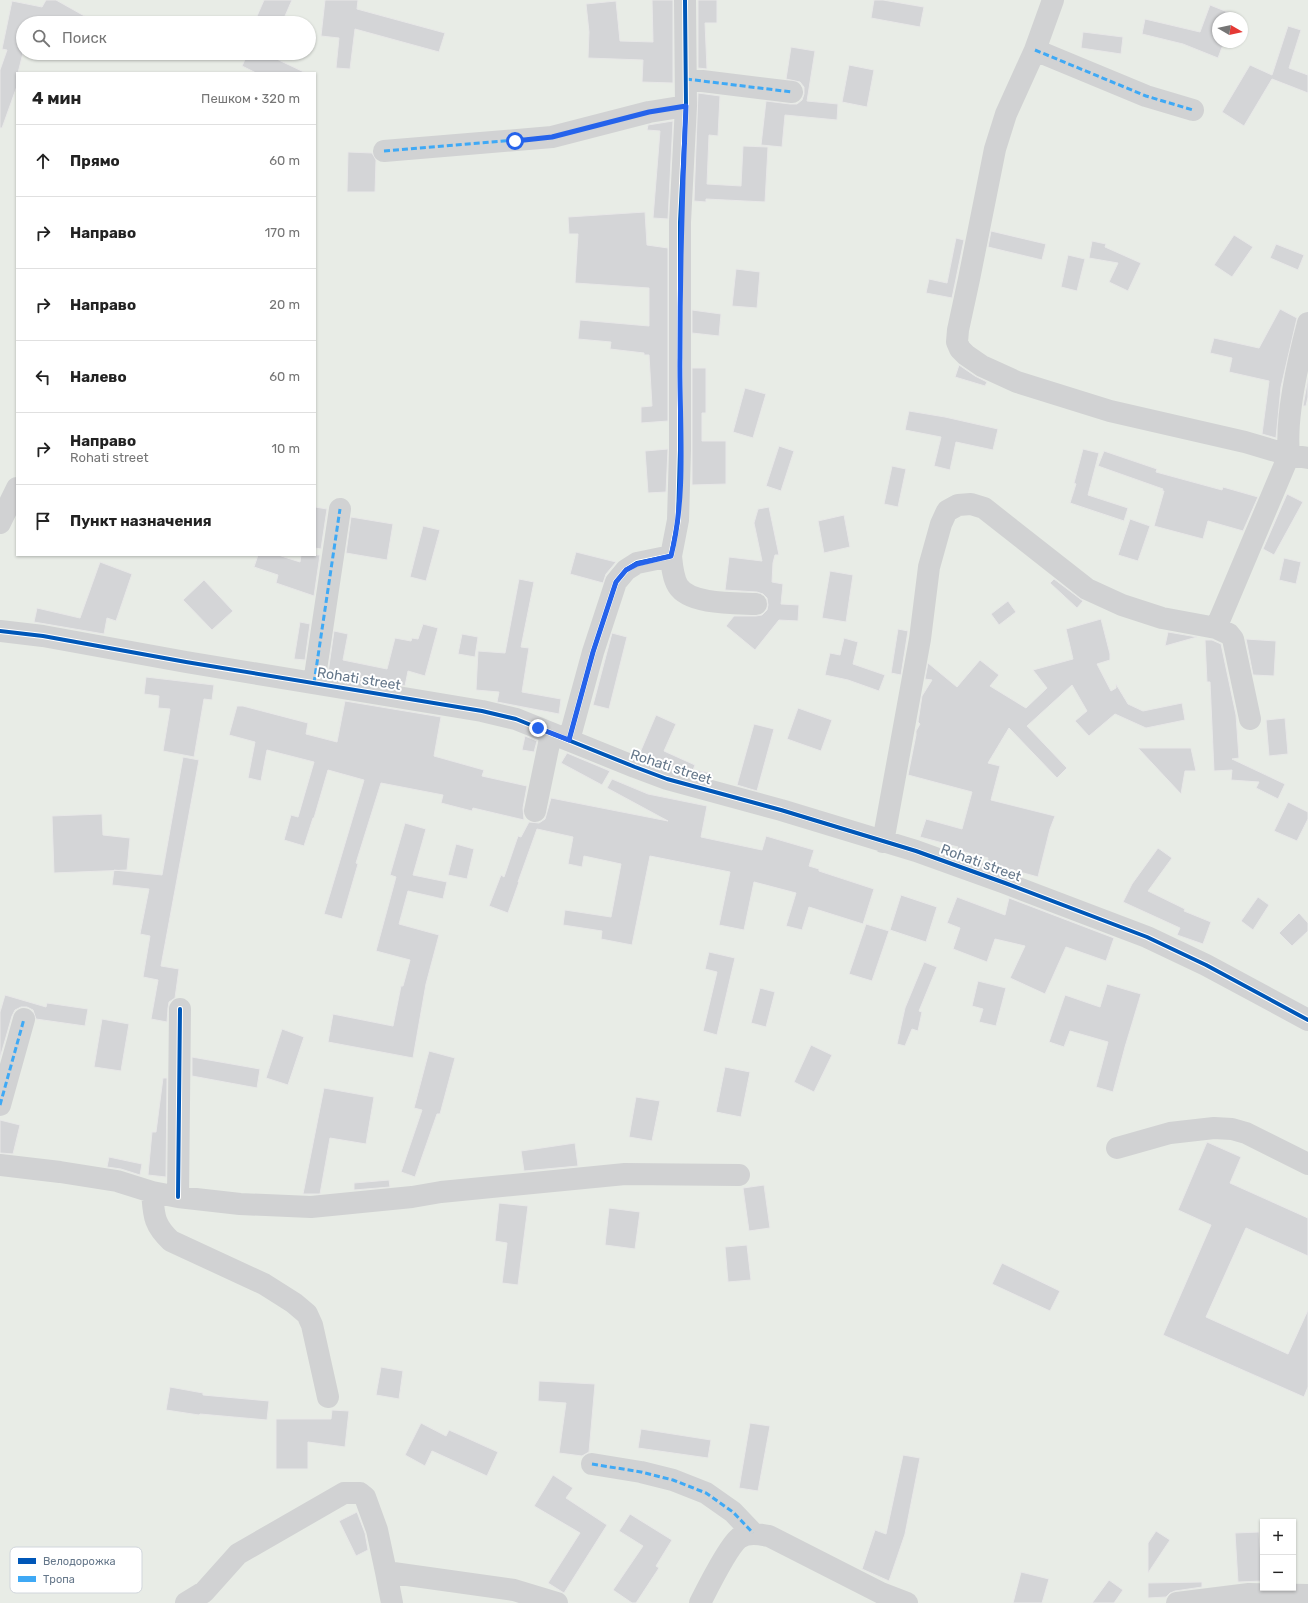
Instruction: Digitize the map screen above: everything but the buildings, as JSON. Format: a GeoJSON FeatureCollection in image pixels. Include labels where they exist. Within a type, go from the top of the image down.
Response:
{"type":"FeatureCollection","features":[{"type":"Feature","properties":{"kind":"street"},"geometry":{"type":"LineString","coordinates":[[685,0],[686,106],[680,222],[679,512],[671,556],[677,585],[688,595],[715,602],[756,604]]}},
{"type":"Feature","properties":{"kind":"street"},"geometry":{"type":"LineString","coordinates":[[1053,0],[1035,50],[1006,114],[995,149],[958,330],[957,342],[960,349],[982,366],[1017,382],[1110,411],[1245,442],[1298,457]]}},
{"type":"Feature","properties":{"kind":"street"},"geometry":{"type":"LineString","coordinates":[[1035,50],[1146,96],[1193,110]]}},
{"type":"Feature","properties":{"kind":"street"},"geometry":{"type":"LineString","coordinates":[[686,78],[792,92]]}},
{"type":"Feature","properties":{"kind":"street"},"geometry":{"type":"LineString","coordinates":[[384,151],[552,137],[649,112],[686,106]]}},
{"type":"Feature","properties":{"kind":"street"},"geometry":{"type":"LineString","coordinates":[[1216,628],[1251,541],[1298,457],[1288,430],[1300,353],[1308,323]]}},
{"type":"Feature","properties":{"kind":"street"},"geometry":{"type":"LineString","coordinates":[[2,514],[16,490]]}},
{"type":"Feature","properties":{"kind":"street"},"geometry":{"type":"LineString","coordinates":[[883,842],[920,639],[929,567],[941,524],[947,511],[958,505],[970,504],[984,508],[1087,589],[1122,605],[1162,618],[1216,628],[1229,634],[1233,639],[1250,719]]}},
{"type":"Feature","properties":{"kind":"street"},"geometry":{"type":"LineString","coordinates":[[314,683],[340,508]]}},
{"type":"Feature","properties":{"kind":"street"},"geometry":{"type":"LineString","coordinates":[[534,811],[560,737],[593,652],[616,582],[626,570],[637,564],[671,556]]}},
{"type":"Feature","properties":{"kind":"street","name":"Rohati street"},"geometry":{"type":"LineString","coordinates":[[0,631],[43,636],[482,711],[516,719],[635,768],[667,779],[781,810],[883,842],[916,850],[998,880],[1147,937],[1206,965],[1308,1020]]}},
{"type":"Feature","properties":{"kind":"street"},"geometry":{"type":"LineString","coordinates":[[178,1197],[180,1009]]}},
{"type":"Feature","properties":{"kind":"street"},"geometry":{"type":"LineString","coordinates":[[0,1105],[24,1019]]}},
{"type":"Feature","properties":{"kind":"street"},"geometry":{"type":"LineString","coordinates":[[1117,1148],[1156,1135],[1214,1128],[1232,1129],[1246,1133],[1308,1164]]}},
{"type":"Feature","properties":{"kind":"street"},"geometry":{"type":"LineString","coordinates":[[0,1165],[117,1181],[152,1192],[178,1197],[240,1204],[311,1207],[412,1197],[441,1192],[625,1174],[740,1175]]}},
{"type":"Feature","properties":{"kind":"street"},"geometry":{"type":"LineString","coordinates":[[152,1192],[155,1218],[160,1231],[171,1241],[264,1284],[294,1303],[307,1314],[312,1325],[328,1397]]}},
{"type":"Feature","properties":{"kind":"street"},"geometry":{"type":"LineString","coordinates":[[592,1464],[642,1472],[673,1480],[706,1493],[733,1512],[753,1533]]}},
{"type":"Feature","properties":{"kind":"street"},"geometry":{"type":"LineString","coordinates":[[186,1603],[204,1592],[238,1554],[344,1493],[360,1493],[365,1497],[377,1530],[392,1603]]}},
{"type":"Feature","properties":{"kind":"street"},"geometry":{"type":"LineString","coordinates":[[700,1603],[730,1548],[740,1538],[753,1533],[769,1536],[881,1593],[907,1603]]}},
{"type":"Feature","properties":{"kind":"street"},"geometry":{"type":"LineString","coordinates":[[386,1572],[514,1590],[557,1603]]}},
{"type":"Feature","properties":{"kind":"street"},"geometry":{"type":"LineString","coordinates":[[1177,1603],[1249,1594],[1308,1595]]}},
{"type":"Feature","properties":{"kind":"shaded area"},"geometry":{"type":"Polygon","coordinates":[[[0,0],[1308,0],[1308,1603],[0,1603],[0,0]]]}},
{"type":"Feature","properties":{"kind":"marked path"},"geometry":{"type":"LineString","coordinates":[[1035,50],[1146,96],[1193,110]]}},
{"type":"Feature","properties":{"kind":"marked path"},"geometry":{"type":"LineString","coordinates":[[686,79],[792,92]]}},
{"type":"Feature","properties":{"kind":"marked path"},"geometry":{"type":"LineString","coordinates":[[384,151],[552,137],[649,112],[686,106]]}},
{"type":"Feature","properties":{"kind":"marked path"},"geometry":{"type":"LineString","coordinates":[[314,683],[340,509]]}},
{"type":"Feature","properties":{"kind":"marked path"},"geometry":{"type":"LineString","coordinates":[[0,1105],[24,1019]]}},
{"type":"Feature","properties":{"kind":"marked path"},"geometry":{"type":"LineString","coordinates":[[592,1464],[641,1472],[673,1480],[706,1493],[733,1512],[753,1533]]}},
{"type":"Feature","properties":{"kind":"cycle path"},"geometry":{"type":"LineString","coordinates":[[569,740],[593,652],[616,582],[626,570],[637,563],[671,556],[678,520],[680,450],[680,222],[686,106],[685,0]]}},
{"type":"Feature","properties":{"kind":"cycle path"},"geometry":{"type":"LineString","coordinates":[[0,631],[43,636],[186,662],[482,711],[516,719],[667,779],[781,810],[916,851],[1005,883],[1147,937],[1206,965],[1308,1020]]}},
{"type":"Feature","properties":{"kind":"cycle path"},"geometry":{"type":"LineString","coordinates":[[178,1197],[180,1009]]}},
{"type":"Feature","properties":{"kind":"route"},"geometry":{"type":"LineString","coordinates":[[515,141],[552,137],[649,112],[686,106],[680,222],[680,450],[678,520],[675,540],[671,556],[653,559],[637,564],[626,570],[616,582],[593,652],[569,740],[538,728]]}}]}
